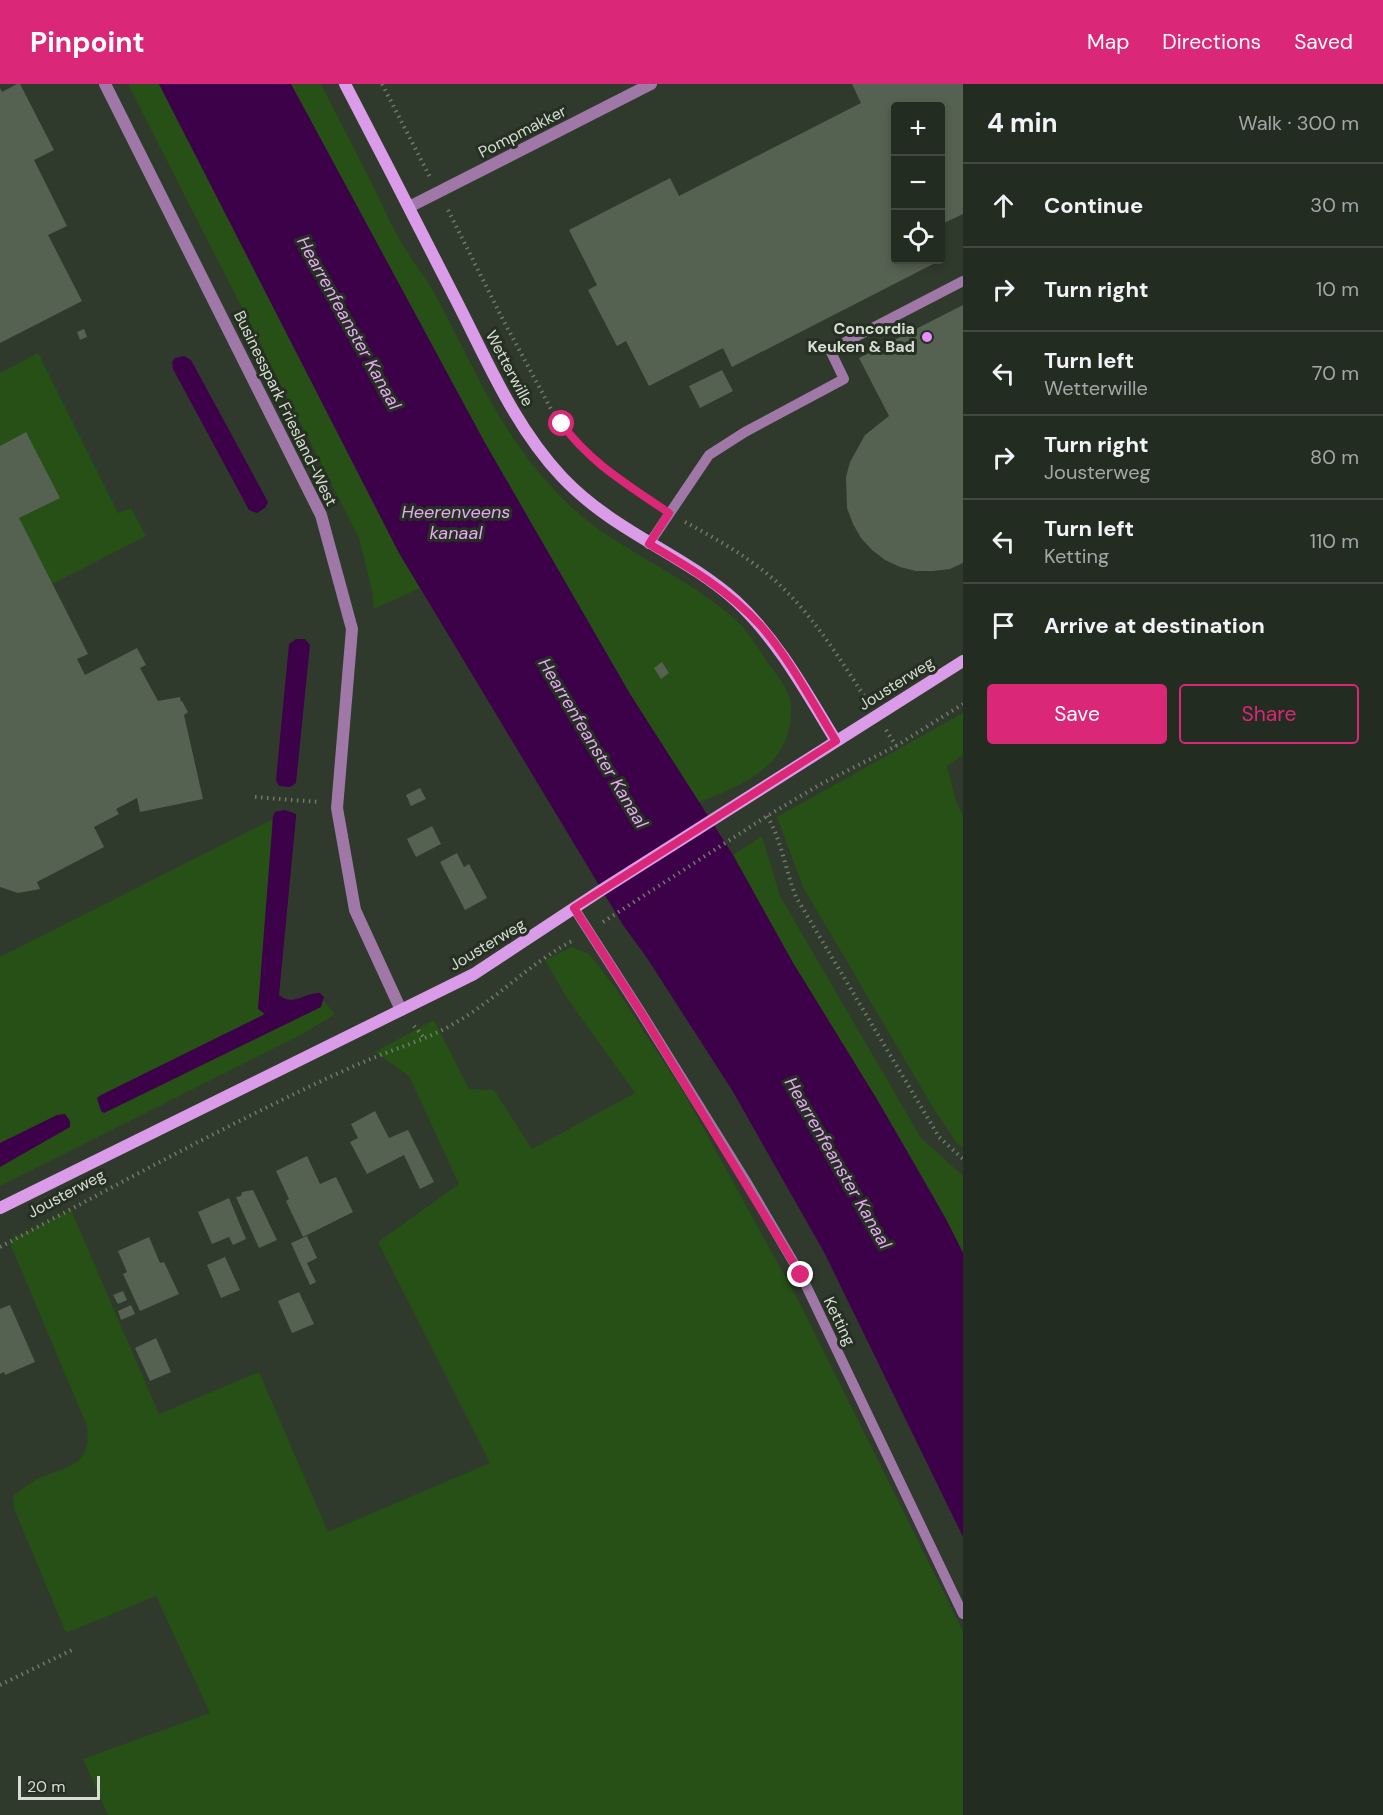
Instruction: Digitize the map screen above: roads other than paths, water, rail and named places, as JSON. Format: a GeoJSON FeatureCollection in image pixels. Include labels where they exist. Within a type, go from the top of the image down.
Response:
{"type":"FeatureCollection","features":[{"type":"Feature","properties":{"kind":"street","name":"Businesspark Friesland-West"},"geometry":{"type":"LineString","coordinates":[[105,84],[321,515],[352,629],[338,803],[355,910],[401,1010]]}},
{"type":"Feature","properties":{"kind":"street","name":"Wetterwille"},"geometry":{"type":"LineString","coordinates":[[345,84],[523,428],[557,471],[610,519],[712,583],[761,626],[836,741]]}},
{"type":"Feature","properties":{"kind":"street","name":"Pompmakker"},"geometry":{"type":"LineString","coordinates":[[409,207],[651,84]]}},
{"type":"Feature","properties":{"kind":"street","name":"Jousterweg"},"geometry":{"type":"LineString","coordinates":[[0,1208],[474,974],[600,891],[963,661]]}},
{"type":"Feature","properties":{"kind":"lane"},"geometry":{"type":"LineString","coordinates":[[649,544],[709,455],[746,432],[844,379],[830,350],[963,281]]}},
{"type":"Feature","properties":{"kind":"lane","name":"Ketting"},"geometry":{"type":"LineString","coordinates":[[574,908],[723,1144],[801,1275],[963,1614]]}},
{"type":"Feature","properties":{"kind":"water"},"geometry":{"type":"Polygon","coordinates":[[[159,84],[291,84],[485,443],[630,694],[733,855],[792,961],[878,1101],[947,1221],[963,1253],[963,1537],[825,1254],[732,1090],[647,958],[623,925],[399,553],[159,84]]]}},
{"type":"Feature","properties":{"kind":"water"},"geometry":{"type":"Polygon","coordinates":[[[184,356],[191,360],[268,502],[265,508],[257,513],[249,510],[173,369],[172,362],[175,358],[184,356]]]}},
{"type":"Feature","properties":{"kind":"water"},"geometry":{"type":"Polygon","coordinates":[[[296,639],[305,639],[310,645],[296,783],[290,787],[279,786],[276,780],[289,644],[296,639]]]}},
{"type":"Feature","properties":{"kind":"water"},"geometry":{"type":"Polygon","coordinates":[[[285,810],[296,814],[296,817],[279,995],[294,1000],[320,993],[324,997],[321,1007],[104,1113],[101,1111],[97,1098],[101,1095],[265,1014],[258,1009],[273,816],[275,812],[285,810]]]}},
{"type":"Feature","properties":{"kind":"water"},"geometry":{"type":"Polygon","coordinates":[[[65,1114],[70,1121],[70,1127],[0,1167],[0,1143],[57,1115],[65,1114]]]}},
{"type":"Feature","properties":{"kind":"place","name":"Concordia Keuken & Bad"},"geometry":{"type":"Point","coordinates":[927,337]}},
{"type":"Feature","properties":{"kind":"water label","name":"Hearrenfeanster Kanaal"},"geometry":{"type":"Point","coordinates":[349,323]}},
{"type":"Feature","properties":{"kind":"water label","name":"Heerenveens kanaal"},"geometry":{"type":"Point","coordinates":[456,522]}},
{"type":"Feature","properties":{"kind":"water label","name":"Hearrenfeanster Kanaal"},"geometry":{"type":"Point","coordinates":[593,743]}},
{"type":"Feature","properties":{"kind":"water label","name":"Hearrenfeanster Kanaal"},"geometry":{"type":"Point","coordinates":[838,1163]}}]}
